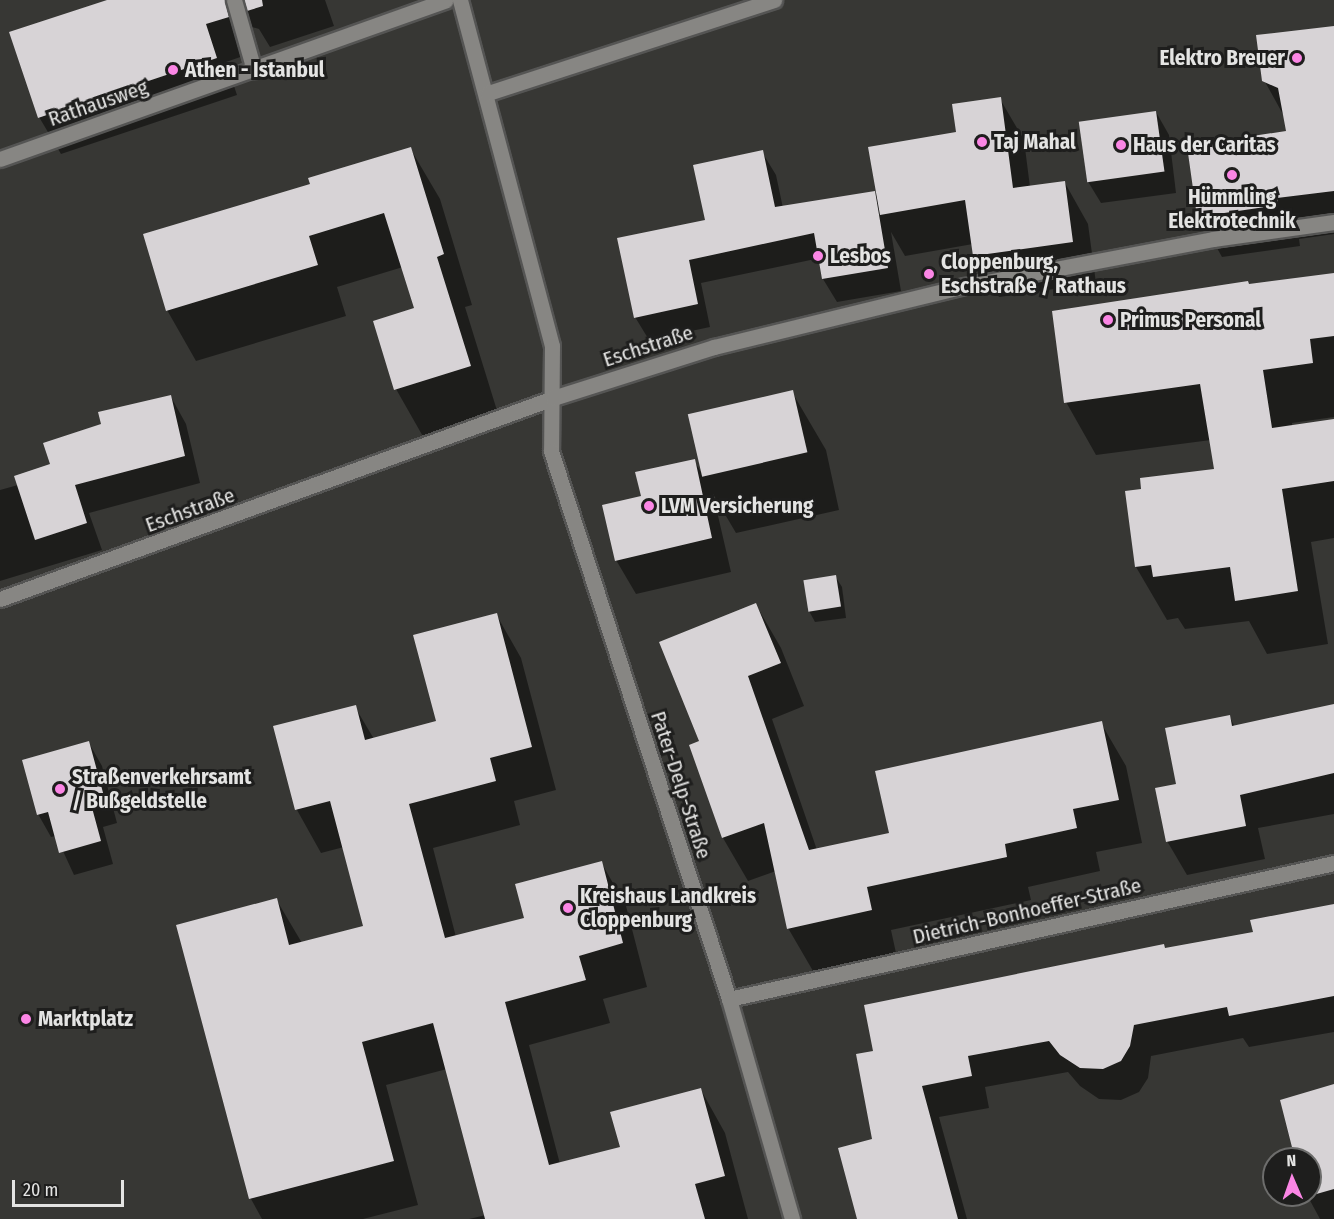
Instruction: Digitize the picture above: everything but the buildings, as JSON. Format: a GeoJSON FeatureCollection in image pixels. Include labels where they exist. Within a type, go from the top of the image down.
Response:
{"type":"FeatureCollection","features":[{"type":"Feature","properties":{"kind":"street"},"geometry":{"type":"LineString","coordinates":[[234,0],[254,70]]}},
{"type":"Feature","properties":{"kind":"street","name":"Rathausweg"},"geometry":{"type":"LineString","coordinates":[[0,159],[446,0]]}},
{"type":"Feature","properties":{"kind":"street","name":"Pater-Delp-Straße"},"geometry":{"type":"LineString","coordinates":[[460,0],[488,93],[552,346],[551,451],[729,999],[792,1219]]}},
{"type":"Feature","properties":{"kind":"street"},"geometry":{"type":"LineString","coordinates":[[488,93],[774,0]]}},
{"type":"Feature","properties":{"kind":"street","name":"Eschstraße"},"geometry":{"type":"LineString","coordinates":[[0,599],[553,398],[714,347],[965,286],[1213,239],[1334,222]]}},
{"type":"Feature","properties":{"kind":"street","name":"Dietrich-Bonhoeffer-Straße"},"geometry":{"type":"LineString","coordinates":[[729,999],[1334,863]]}},
{"type":"Feature","properties":{"kind":"place","name":"Elektro Breuer"},"geometry":{"type":"Point","coordinates":[1297,58]}},
{"type":"Feature","properties":{"kind":"place","name":"Athen - Istanbul"},"geometry":{"type":"Point","coordinates":[173,70]}},
{"type":"Feature","properties":{"kind":"place","name":"Taj Mahal"},"geometry":{"type":"Point","coordinates":[982,142]}},
{"type":"Feature","properties":{"kind":"place","name":"Haus der Caritas"},"geometry":{"type":"Point","coordinates":[1121,145]}},
{"type":"Feature","properties":{"kind":"place","name":"Hümmling Elektrotechnik"},"geometry":{"type":"Point","coordinates":[1232,175]}},
{"type":"Feature","properties":{"kind":"place","name":"Lesbos"},"geometry":{"type":"Point","coordinates":[818,256]}},
{"type":"Feature","properties":{"kind":"place","name":"Cloppenburg, Eschstraße / Rathaus"},"geometry":{"type":"Point","coordinates":[929,274]}},
{"type":"Feature","properties":{"kind":"place","name":"Primus Personal"},"geometry":{"type":"Point","coordinates":[1108,320]}},
{"type":"Feature","properties":{"kind":"place","name":"LVM Versicherung"},"geometry":{"type":"Point","coordinates":[649,506]}},
{"type":"Feature","properties":{"kind":"place","name":"Straßenverkehrsamt / Bußgeldstelle"},"geometry":{"type":"Point","coordinates":[60,789]}},
{"type":"Feature","properties":{"kind":"place","name":"Kreishaus Landkreis Cloppenburg"},"geometry":{"type":"Point","coordinates":[568,908]}},
{"type":"Feature","properties":{"kind":"place","name":"Marktplatz"},"geometry":{"type":"Point","coordinates":[26,1019]}}]}
